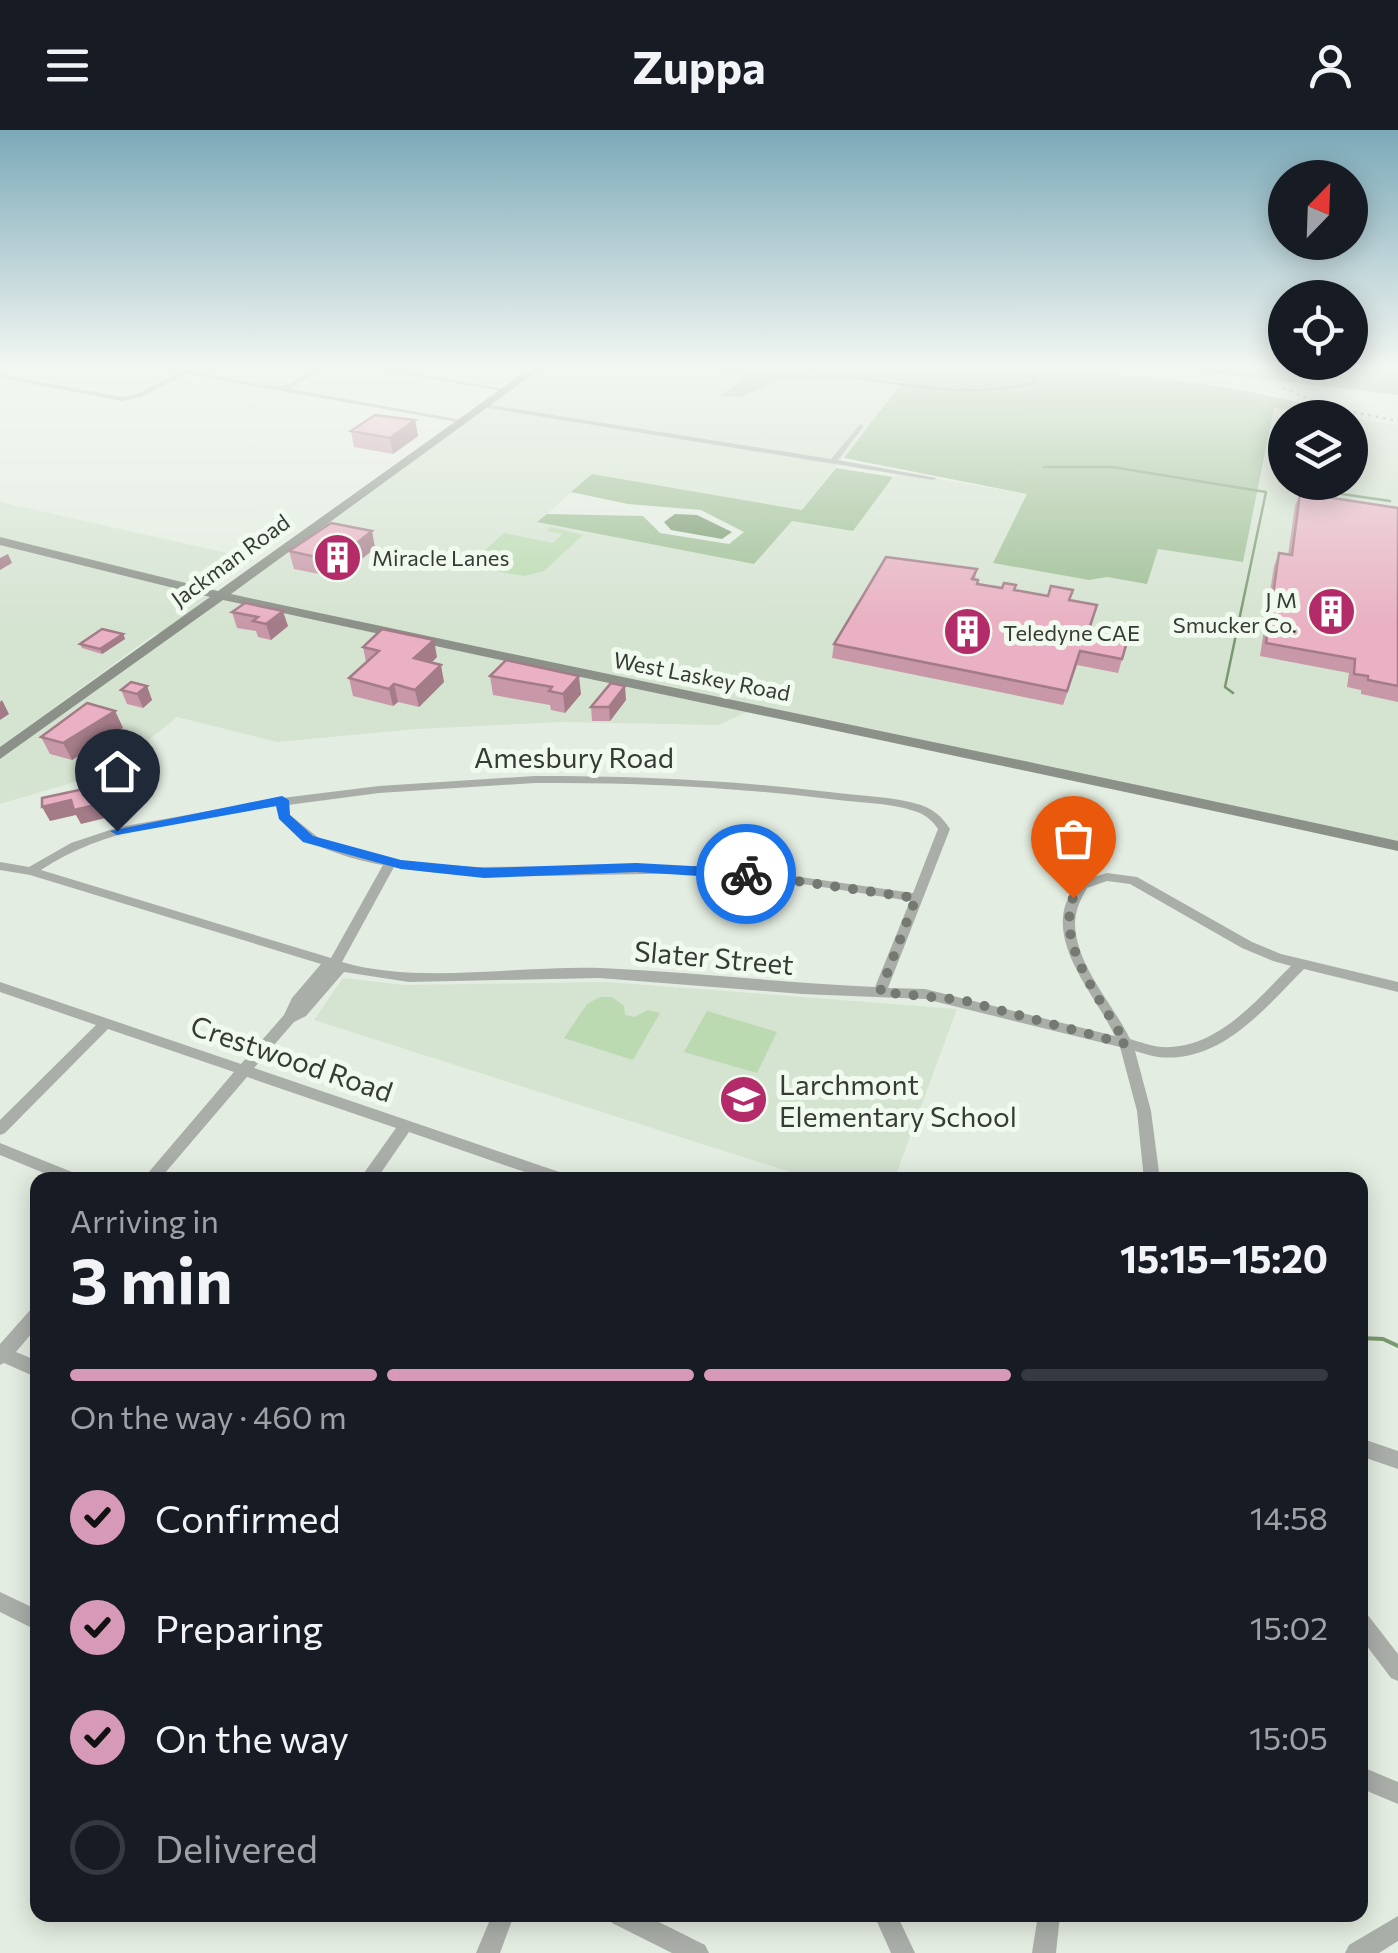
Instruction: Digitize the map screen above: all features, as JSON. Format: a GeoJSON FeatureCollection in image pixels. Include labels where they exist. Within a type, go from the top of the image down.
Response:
{"type":"FeatureCollection","features":[{"type":"Feature","properties":{"kind":"main road","name":"Jackman Road"},"geometry":{"type":"LineString","coordinates":[[0,754],[417,454]]}},
{"type":"Feature","properties":{"kind":"main road","name":"West Laskey Road"},"geometry":{"type":"LineString","coordinates":[[0,541],[220,595],[661,692],[944,746],[1398,846]]}},
{"type":"Feature","properties":{"kind":"street"},"geometry":{"type":"LineString","coordinates":[[784,454],[932,478]]}},
{"type":"Feature","properties":{"kind":"street"},"geometry":{"type":"LineString","coordinates":[[833,462],[839,454]]}},
{"type":"Feature","properties":{"kind":"street","name":"Amesbury Road"},"geometry":{"type":"LineString","coordinates":[[31,871],[57,852],[87,838],[282,800],[433,784],[570,778],[762,788],[900,806],[934,814],[944,829],[880,992]]}},
{"type":"Feature","properties":{"kind":"street"},"geometry":{"type":"LineString","coordinates":[[282,800],[284,816],[308,839],[390,863],[484,873],[606,868],[703,870],[916,898]]}},
{"type":"Feature","properties":{"kind":"street"},"geometry":{"type":"LineString","coordinates":[[157,1172],[289,1018],[301,1012],[335,964],[390,863]]}},
{"type":"Feature","properties":{"kind":"street","name":"Slater Street"},"geometry":{"type":"LineString","coordinates":[[0,866],[31,871],[335,964],[398,976],[599,973],[962,1000],[1160,1052],[1209,1046],[1223,1038],[1300,964]]}},
{"type":"Feature","properties":{"kind":"street"},"geometry":{"type":"LineString","coordinates":[[1151,1172],[1140,1096],[1126,1044],[1070,938],[1069,910],[1087,882],[1116,876],[1134,880],[1247,945],[1300,964],[1398,987]]}},
{"type":"Feature","properties":{"kind":"street","name":"Crestwood Road"},"geometry":{"type":"LineString","coordinates":[[0,987],[542,1172]]}},
{"type":"Feature","properties":{"kind":"street"},"geometry":{"type":"LineString","coordinates":[[0,1128],[106,1023]]}},
{"type":"Feature","properties":{"kind":"street"},"geometry":{"type":"LineString","coordinates":[[373,1172],[405,1126]]}},
{"type":"Feature","properties":{"kind":"street"},"geometry":{"type":"LineString","coordinates":[[0,1149],[57,1172]]}},
{"type":"Feature","properties":{"kind":"street"},"geometry":{"type":"LineString","coordinates":[[30,1321],[1,1355],[30,1367]]}},
{"type":"Feature","properties":{"kind":"street"},"geometry":{"type":"LineString","coordinates":[[1368,1450],[1398,1460]]}},
{"type":"Feature","properties":{"kind":"street"},"geometry":{"type":"LineString","coordinates":[[0,1602],[30,1617]]}},
{"type":"Feature","properties":{"kind":"street"},"geometry":{"type":"LineString","coordinates":[[1368,1632],[1398,1671]]}},
{"type":"Feature","properties":{"kind":"street"},"geometry":{"type":"LineString","coordinates":[[1368,1780],[1398,1792]]}},
{"type":"Feature","properties":{"kind":"street"},"geometry":{"type":"LineString","coordinates":[[488,1953],[500,1922]]}},
{"type":"Feature","properties":{"kind":"street"},"geometry":{"type":"LineString","coordinates":[[634,1922],[696,1953]]}},
{"type":"Feature","properties":{"kind":"street"},"geometry":{"type":"LineString","coordinates":[[888,1922],[903,1953]]}},
{"type":"Feature","properties":{"kind":"street"},"geometry":{"type":"LineString","coordinates":[[1044,1953],[1048,1922]]}},
{"type":"Feature","properties":{"kind":"street"},"geometry":{"type":"LineString","coordinates":[[1358,1953],[1398,1928]]}},
{"type":"Feature","properties":{"kind":"shaded area"},"geometry":{"type":"Polygon","coordinates":[[[417,454],[846,454],[802,510],[592,474],[538,522],[754,564],[792,521],[853,531],[897,472],[1027,494],[994,563],[1089,580],[1107,577],[1146,583],[1157,549],[1243,562],[1265,454],[1268,454],[1268,500],[1368,500],[1368,454],[1398,454],[1398,846],[752,710],[718,725],[563,722],[416,729],[277,742],[177,717],[109,772],[0,804],[0,754],[164,634],[156,633],[0,747],[0,502],[254,559],[204,596],[214,599],[417,454]]]}},
{"type":"Feature","properties":{"kind":"shaded area"},"geometry":{"type":"Polygon","coordinates":[[[847,454],[1265,454],[1243,562],[1158,549],[1147,584],[1107,577],[1089,580],[993,563],[1027,494],[844,458],[847,454]]]}},
{"type":"Feature","properties":{"kind":"shaded area"},"geometry":{"type":"Polygon","coordinates":[[[836,468],[893,477],[853,531],[792,521],[754,564],[537,522],[547,514],[643,516],[660,533],[729,544],[744,532],[701,510],[628,504],[571,492],[592,474],[802,510],[836,468]]]}},
{"type":"Feature","properties":{"kind":"shaded area"},"geometry":{"type":"Polygon","coordinates":[[[675,514],[697,515],[732,532],[722,539],[671,530],[664,522],[675,514]]]}},
{"type":"Feature","properties":{"kind":"shaded area"},"geometry":{"type":"Polygon","coordinates":[[[551,527],[583,535],[544,571],[524,576],[467,566],[504,533],[553,543],[562,534],[546,531],[551,527]]]}},
{"type":"Feature","properties":{"kind":"shaded area","name":"Larchmont Elementary School"},"geometry":{"type":"Polygon","coordinates":[[[343,978],[405,985],[607,982],[957,1009],[897,1172],[790,1172],[314,1020],[343,978]]]}},
{"type":"Feature","properties":{"kind":"shaded area"},"geometry":{"type":"Polygon","coordinates":[[[600,997],[612,997],[624,1006],[625,1015],[634,1017],[648,1010],[660,1013],[633,1060],[564,1038],[587,1004],[600,997]]]}},
{"type":"Feature","properties":{"kind":"shaded area"},"geometry":{"type":"Polygon","coordinates":[[[707,1011],[777,1032],[757,1073],[684,1052],[707,1011]]]}},
{"type":"Feature","properties":{"kind":"building","name":"J M Smucker Co."},"geometry":{"type":"Polygon","coordinates":[[[1299,500],[1346,500],[1398,508],[1398,686],[1354,674],[1355,659],[1266,643],[1279,553],[1292,555],[1299,500]]]}},
{"type":"Feature","properties":{"kind":"building"},"geometry":{"type":"Polygon","coordinates":[[[331,523],[372,531],[334,561],[289,551],[331,523]]]}},
{"type":"Feature","properties":{"kind":"building","name":"Teledyne CAE"},"geometry":{"type":"Polygon","coordinates":[[[886,557],[977,569],[972,579],[978,580],[977,584],[1002,588],[1004,583],[1016,585],[1014,590],[1048,596],[1051,586],[1073,590],[1069,600],[1097,605],[1088,632],[1127,642],[1122,659],[1080,651],[1067,691],[834,644],[886,557]]]}},
{"type":"Feature","properties":{"kind":"building"},"geometry":{"type":"Polygon","coordinates":[[[245,603],[283,611],[266,624],[253,621],[258,617],[232,612],[245,603]]]}},
{"type":"Feature","properties":{"kind":"building"},"geometry":{"type":"Polygon","coordinates":[[[102,629],[123,634],[100,649],[80,644],[102,629]]]}},
{"type":"Feature","properties":{"kind":"building"},"geometry":{"type":"Polygon","coordinates":[[[382,629],[434,640],[414,658],[441,665],[415,690],[394,684],[389,689],[349,678],[379,651],[363,647],[382,629]]]}},
{"type":"Feature","properties":{"kind":"building"},"geometry":{"type":"Polygon","coordinates":[[[506,660],[579,676],[563,694],[549,691],[552,687],[490,676],[506,660]]]}},
{"type":"Feature","properties":{"kind":"building"},"geometry":{"type":"Polygon","coordinates":[[[131,682],[147,686],[137,694],[121,690],[131,682]]]}},
{"type":"Feature","properties":{"kind":"building"},"geometry":{"type":"Polygon","coordinates":[[[611,683],[625,686],[609,707],[591,707],[611,683]]]}},
{"type":"Feature","properties":{"kind":"building"},"geometry":{"type":"Polygon","coordinates":[[[87,703],[115,711],[63,743],[41,737],[87,703]]]}},
{"type":"Feature","properties":{"kind":"building"},"geometry":{"type":"Polygon","coordinates":[[[121,781],[124,798],[74,810],[71,800],[42,807],[42,798],[121,781]]]}},
{"type":"Feature","properties":{"kind":"waterway"},"geometry":{"type":"LineString","coordinates":[[1044,467],[1112,467],[1266,492],[1225,687],[1233,693]]}},
{"type":"Feature","properties":{"kind":"waterway"},"geometry":{"type":"LineString","coordinates":[[1368,498],[1390,501]]}},
{"type":"Feature","properties":{"kind":"waterway"},"geometry":{"type":"LineString","coordinates":[[1368,1338],[1383,1339],[1398,1346]]}},
{"type":"Feature","properties":{"kind":"way so far"},"geometry":{"type":"LineString","coordinates":[[746,874],[916,898],[880,992],[962,1000],[1126,1044],[1074,951],[1068,922],[1073,898]]}},
{"type":"Feature","properties":{"kind":"place","name":"Miracle Lanes"},"geometry":{"type":"Point","coordinates":[337,557]}},
{"type":"Feature","properties":{"kind":"place","name":"J M Smucker Co."},"geometry":{"type":"Point","coordinates":[1332,612]}},
{"type":"Feature","properties":{"kind":"place","name":"Teledyne CAE"},"geometry":{"type":"Point","coordinates":[968,632]}},
{"type":"Feature","properties":{"kind":"place","name":"Larchmont Elementary School"},"geometry":{"type":"Point","coordinates":[744,1100]}},
{"type":"Feature","properties":{"kind":"route"},"geometry":{"type":"LineString","coordinates":[[117,831],[282,800],[284,816],[308,839],[390,863],[484,873],[636,868],[746,874]]}}]}
